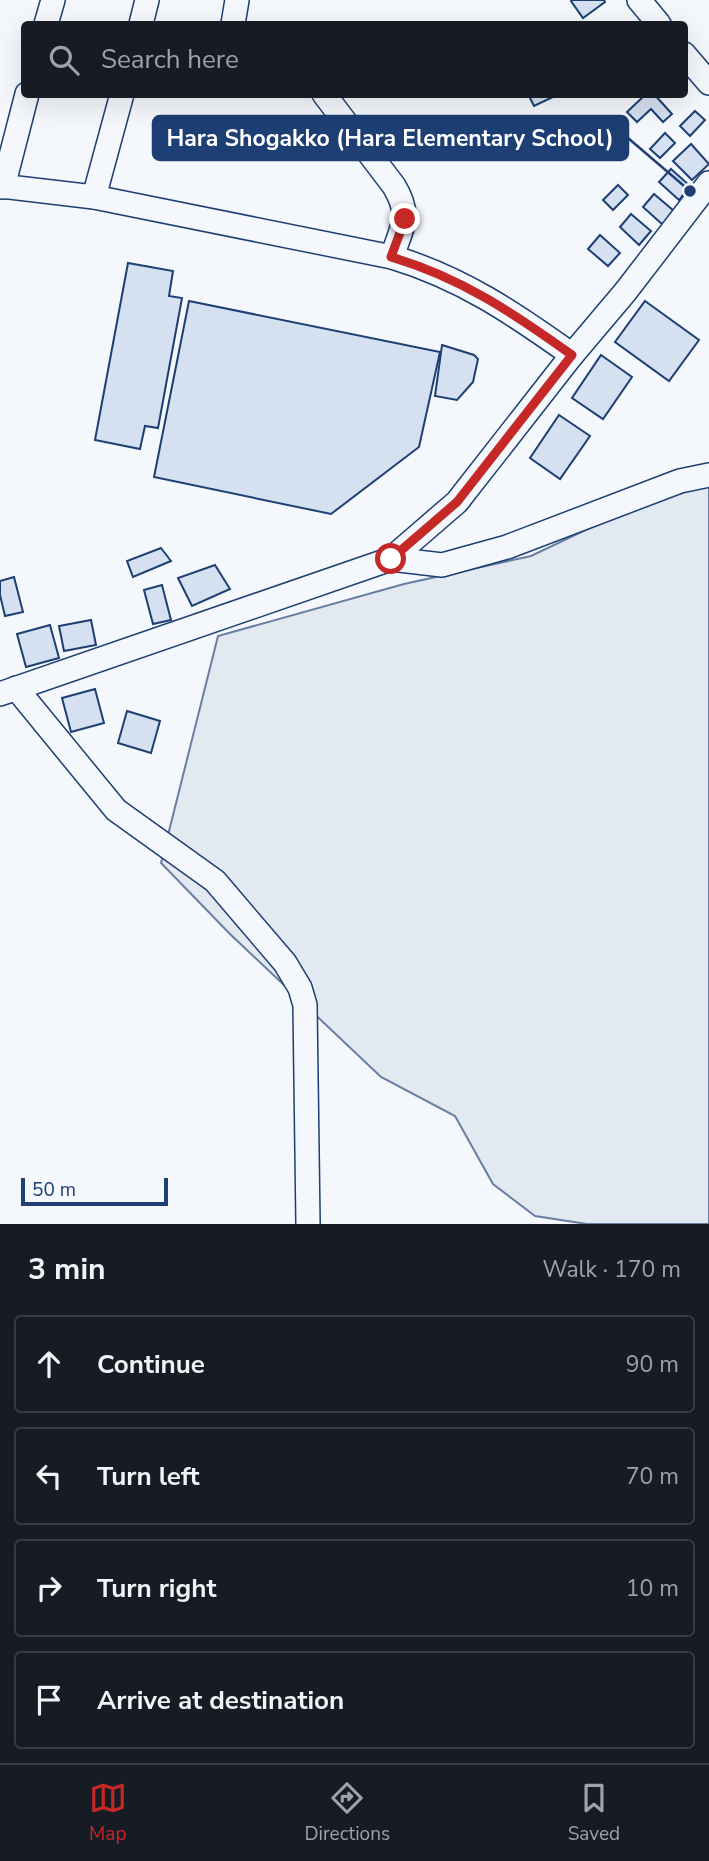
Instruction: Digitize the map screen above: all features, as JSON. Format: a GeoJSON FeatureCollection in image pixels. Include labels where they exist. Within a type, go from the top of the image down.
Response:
{"type":"FeatureCollection","features":[{"type":"Feature","properties":{"kind":"street"},"geometry":{"type":"LineString","coordinates":[[47,21],[53,0]]}},
{"type":"Feature","properties":{"kind":"street"},"geometry":{"type":"LineString","coordinates":[[142,21],[147,0]]}},
{"type":"Feature","properties":{"kind":"street"},"geometry":{"type":"LineString","coordinates":[[234,21],[237,0]]}},
{"type":"Feature","properties":{"kind":"street"},"geometry":{"type":"LineString","coordinates":[[639,0],[656,21]]}},
{"type":"Feature","properties":{"kind":"street"},"geometry":{"type":"LineString","coordinates":[[688,59],[709,83]]}},
{"type":"Feature","properties":{"kind":"street"},"geometry":{"type":"LineString","coordinates":[[26,98],[2,187],[94,197],[391,257],[430,268],[472,289],[572,355]]}},
{"type":"Feature","properties":{"kind":"street"},"geometry":{"type":"LineString","coordinates":[[94,197],[121,98]]}},
{"type":"Feature","properties":{"kind":"street"},"geometry":{"type":"LineString","coordinates":[[327,98],[403,202],[405,219],[391,257]]}},
{"type":"Feature","properties":{"kind":"street"},"geometry":{"type":"LineString","coordinates":[[307,1224],[305,1005],[300,988],[285,963],[215,881],[117,810],[8,691],[391,559],[457,502],[709,183]]}},
{"type":"Feature","properties":{"kind":"street"},"geometry":{"type":"LineString","coordinates":[[391,559],[442,565],[507,547],[680,481],[709,475]]}},
{"type":"Feature","properties":{"kind":"shaded area"},"geometry":{"type":"Polygon","coordinates":[[[697,477],[709,477],[709,1224],[587,1224],[535,1216],[493,1184],[455,1116],[381,1077],[230,934],[161,863],[218,636],[404,584],[531,556],[697,477]]]}},
{"type":"Feature","properties":{"kind":"building"},"geometry":{"type":"Polygon","coordinates":[[[572,0],[604,0],[605,2],[583,18],[572,0]]]}},
{"type":"Feature","properties":{"kind":"building"},"geometry":{"type":"Polygon","coordinates":[[[530,98],[551,98],[534,106],[530,98]]]}},
{"type":"Feature","properties":{"kind":"building"},"geometry":{"type":"Polygon","coordinates":[[[642,98],[658,98],[672,114],[663,122],[651,109],[637,122],[627,112],[642,98]]]}},
{"type":"Feature","properties":{"kind":"building"},"geometry":{"type":"Polygon","coordinates":[[[695,111],[705,120],[690,136],[680,126],[695,111]]]}},
{"type":"Feature","properties":{"kind":"building"},"geometry":{"type":"Polygon","coordinates":[[[665,133],[675,143],[660,158],[650,149],[665,133]]]}},
{"type":"Feature","properties":{"kind":"building"},"geometry":{"type":"Polygon","coordinates":[[[691,144],[709,164],[692,180],[673,161],[691,144]]]}},
{"type":"Feature","properties":{"kind":"building"},"geometry":{"type":"Polygon","coordinates":[[[671,169],[690,186],[679,200],[659,182],[671,169]]]}},
{"type":"Feature","properties":{"kind":"building"},"geometry":{"type":"Polygon","coordinates":[[[618,185],[628,195],[613,210],[603,200],[618,185]]]}},
{"type":"Feature","properties":{"kind":"building"},"geometry":{"type":"Polygon","coordinates":[[[654,194],[674,211],[663,225],[643,207],[654,194]]]}},
{"type":"Feature","properties":{"kind":"building"},"geometry":{"type":"Polygon","coordinates":[[[631,214],[651,231],[639,245],[620,227],[631,214]]]}},
{"type":"Feature","properties":{"kind":"building"},"geometry":{"type":"Polygon","coordinates":[[[600,235],[620,253],[608,266],[588,249],[600,235]]]}},
{"type":"Feature","properties":{"kind":"building"},"geometry":{"type":"Polygon","coordinates":[[[128,263],[173,271],[169,296],[182,298],[158,428],[145,426],[140,449],[95,440],[128,263]]]}},
{"type":"Feature","properties":{"kind":"building"},"geometry":{"type":"Polygon","coordinates":[[[189,301],[440,352],[419,447],[331,514],[154,477],[189,301]]]}},
{"type":"Feature","properties":{"kind":"building"},"geometry":{"type":"Polygon","coordinates":[[[645,301],[699,340],[669,381],[615,342],[645,301]]]}},
{"type":"Feature","properties":{"kind":"building"},"geometry":{"type":"Polygon","coordinates":[[[442,345],[474,355],[478,359],[473,382],[457,400],[435,396],[442,345]]]}},
{"type":"Feature","properties":{"kind":"building"},"geometry":{"type":"Polygon","coordinates":[[[601,355],[632,377],[603,419],[572,398],[601,355]]]}},
{"type":"Feature","properties":{"kind":"building"},"geometry":{"type":"Polygon","coordinates":[[[559,415],[590,436],[560,479],[530,458],[559,415]]]}},
{"type":"Feature","properties":{"kind":"building"},"geometry":{"type":"Polygon","coordinates":[[[161,548],[171,561],[133,577],[127,561],[161,548]]]}},
{"type":"Feature","properties":{"kind":"building"},"geometry":{"type":"Polygon","coordinates":[[[215,565],[230,589],[192,606],[178,578],[215,565]]]}},
{"type":"Feature","properties":{"kind":"building"},"geometry":{"type":"Polygon","coordinates":[[[14,577],[23,612],[5,616],[0,581],[14,577]]]}},
{"type":"Feature","properties":{"kind":"building"},"geometry":{"type":"Polygon","coordinates":[[[162,585],[171,620],[153,624],[144,590],[162,585]]]}},
{"type":"Feature","properties":{"kind":"building"},"geometry":{"type":"Polygon","coordinates":[[[91,620],[96,645],[64,651],[59,626],[91,620]]]}},
{"type":"Feature","properties":{"kind":"building"},"geometry":{"type":"Polygon","coordinates":[[[50,625],[59,658],[26,667],[17,634],[50,625]]]}},
{"type":"Feature","properties":{"kind":"building"},"geometry":{"type":"Polygon","coordinates":[[[95,689],[104,723],[71,732],[62,698],[95,689]]]}},
{"type":"Feature","properties":{"kind":"building"},"geometry":{"type":"Polygon","coordinates":[[[127,711],[160,721],[151,753],[118,743],[127,711]]]}},
{"type":"Feature","properties":{"kind":"place","name":"Hara Shogakko (Hara Elementary School)"},"geometry":{"type":"Point","coordinates":[690,191]}},
{"type":"Feature","properties":{"kind":"route"},"geometry":{"type":"LineString","coordinates":[[391,559],[457,502],[572,355],[472,289],[430,268],[391,257],[405,219]]}}]}
